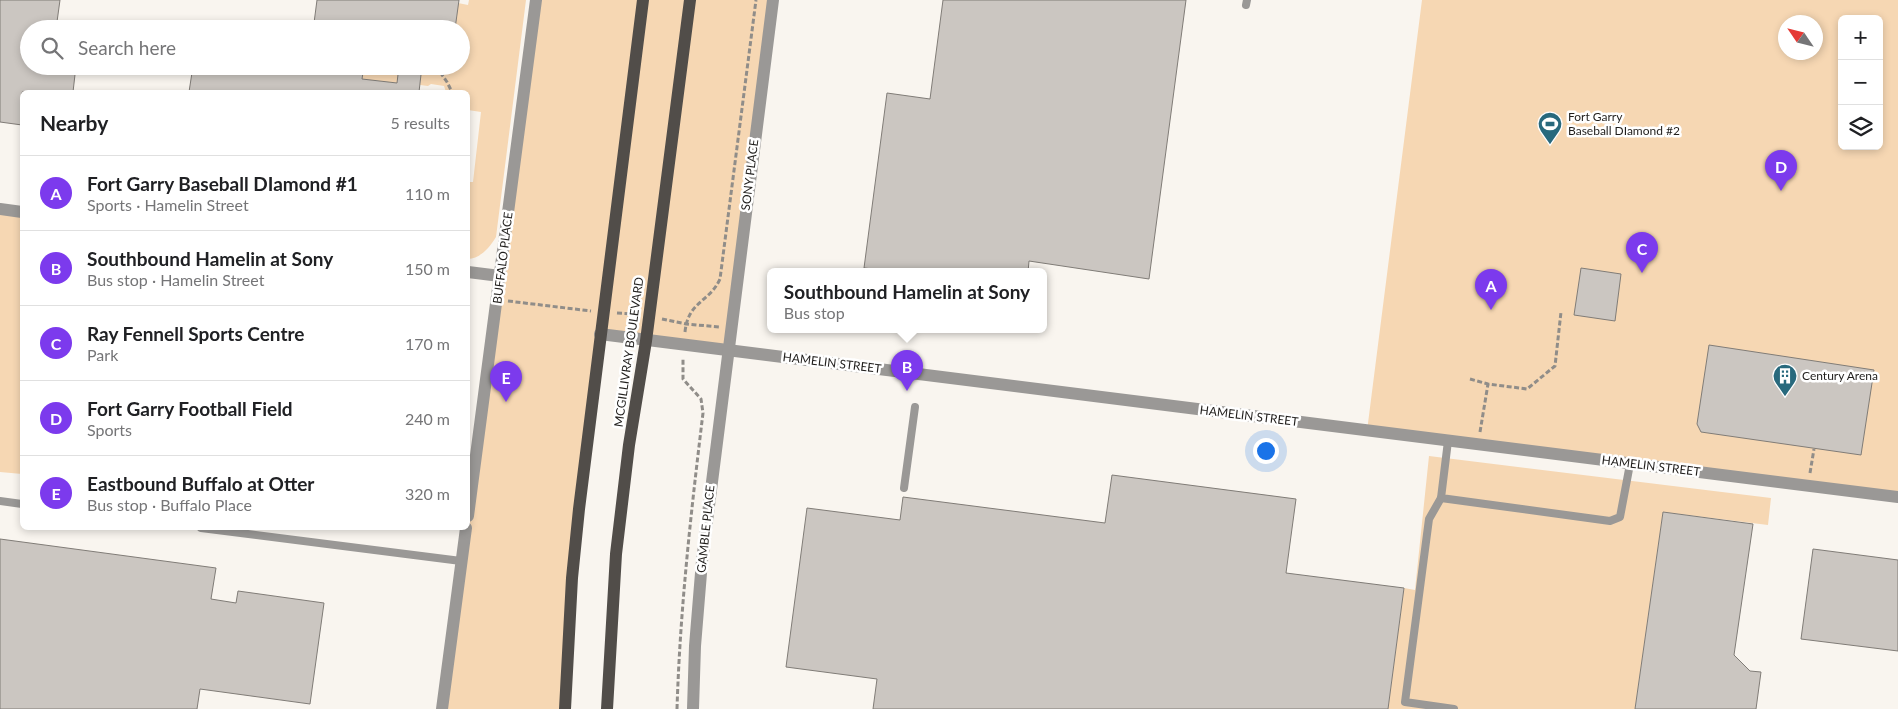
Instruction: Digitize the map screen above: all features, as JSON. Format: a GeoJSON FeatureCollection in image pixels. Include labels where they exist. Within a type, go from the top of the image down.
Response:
{"type":"FeatureCollection","features":[{"type":"Feature","properties":{"kind":"main road"},"geometry":{"type":"LineString","coordinates":[[566,709],[573,568],[600,334],[643,0]]}},
{"type":"Feature","properties":{"kind":"main road","name":"MCGILLIVRAY BOULEVARD"},"geometry":{"type":"LineString","coordinates":[[607,709],[616,554],[646,341],[690,0]]}},
{"type":"Feature","properties":{"kind":"street","name":"BUFFALO PLACE"},"geometry":{"type":"LineString","coordinates":[[470,501],[536,0]]}},
{"type":"Feature","properties":{"kind":"street","name":"SONY PLACE"},"geometry":{"type":"LineString","coordinates":[[728,350],[773,0]]}},
{"type":"Feature","properties":{"kind":"street"},"geometry":{"type":"LineString","coordinates":[[0,210],[20,212]]}},
{"type":"Feature","properties":{"kind":"street"},"geometry":{"type":"LineString","coordinates":[[470,272],[500,276]]}},
{"type":"Feature","properties":{"kind":"street","name":"HAMELIN STREET"},"geometry":{"type":"LineString","coordinates":[[600,334],[1898,497]]}},
{"type":"Feature","properties":{"kind":"street","name":"GAMBLE PLACE"},"geometry":{"type":"LineString","coordinates":[[693,709],[695,646],[702,560],[728,350]]}},
{"type":"Feature","properties":{"kind":"street"},"geometry":{"type":"LineString","coordinates":[[442,709],[466,530]]}},
{"type":"Feature","properties":{"kind":"lane"},"geometry":{"type":"LineString","coordinates":[[904,488],[915,407]]}},
{"type":"Feature","properties":{"kind":"lane"},"geometry":{"type":"LineString","coordinates":[[1448,441],[1441,498],[1429,519],[1405,702],[1454,709]]}},
{"type":"Feature","properties":{"kind":"lane"},"geometry":{"type":"LineString","coordinates":[[1441,498],[1610,521],[1620,517],[1630,464]]}},
{"type":"Feature","properties":{"kind":"lane"},"geometry":{"type":"LineString","coordinates":[[0,501],[20,504]]}},
{"type":"Feature","properties":{"kind":"lane"},"geometry":{"type":"LineString","coordinates":[[217,530],[461,561]]}},
{"type":"Feature","properties":{"kind":"path"},"geometry":{"type":"LineString","coordinates":[[686,324],[689,313],[716,286],[720,279],[756,0]]}},
{"type":"Feature","properties":{"kind":"path"},"geometry":{"type":"LineString","coordinates":[[442,75],[451,90]]}},
{"type":"Feature","properties":{"kind":"path"},"geometry":{"type":"LineString","coordinates":[[497,300],[595,312]]}},
{"type":"Feature","properties":{"kind":"path"},"geometry":{"type":"LineString","coordinates":[[1470,379],[1488,384],[1527,389],[1555,366],[1561,312]]}},
{"type":"Feature","properties":{"kind":"path"},"geometry":{"type":"LineString","coordinates":[[609,313],[642,315]]}},
{"type":"Feature","properties":{"kind":"path"},"geometry":{"type":"LineString","coordinates":[[657,318],[686,324],[730,328]]}},
{"type":"Feature","properties":{"kind":"path"},"geometry":{"type":"LineString","coordinates":[[677,709],[679,645],[685,568],[703,413],[701,399],[683,379],[682,368]]}},
{"type":"Feature","properties":{"kind":"path"},"geometry":{"type":"LineString","coordinates":[[1478,445],[1488,384]]}},
{"type":"Feature","properties":{"kind":"path"},"geometry":{"type":"LineString","coordinates":[[1808,486],[1814,449]]}},
{"type":"Feature","properties":{"kind":"shaded area"},"geometry":{"type":"Polygon","coordinates":[[[469,0],[526,0],[496,237],[484,252],[477,257],[470,259],[470,182],[473,182],[481,112],[470,110],[470,90],[445,90],[444,86],[420,85],[421,75],[470,75],[470,20],[456,20],[458,3],[468,5],[469,0]]]}},
{"type":"Feature","properties":{"kind":"shaded area"},"geometry":{"type":"Polygon","coordinates":[[[536,0],[773,0],[727,350],[600,334],[565,709],[442,709],[466,530],[470,530],[470,498],[536,0]]]}},
{"type":"Feature","properties":{"kind":"shaded area"},"geometry":{"type":"Polygon","coordinates":[[[1422,0],[1898,0],[1898,497],[1367,431],[1422,0]]]}},
{"type":"Feature","properties":{"kind":"shaded area"},"geometry":{"type":"Polygon","coordinates":[[[363,75],[402,75],[405,84],[362,79],[363,75]]]}},
{"type":"Feature","properties":{"kind":"shaded area"},"geometry":{"type":"Polygon","coordinates":[[[0,210],[20,213],[20,474],[0,472],[0,210]]]}},
{"type":"Feature","properties":{"kind":"shaded area"},"geometry":{"type":"Polygon","coordinates":[[[1429,456],[1771,498],[1768,525],[1663,512],[1635,709],[1388,709],[1404,588],[1415,590],[1429,456]]]}},
{"type":"Feature","properties":{"kind":"building"},"geometry":{"type":"Polygon","coordinates":[[[0,0],[60,0],[57,20],[20,20],[20,75],[75,75],[73,90],[20,90],[20,125],[0,122],[0,0]]]}},
{"type":"Feature","properties":{"kind":"building"},"geometry":{"type":"Polygon","coordinates":[[[317,0],[459,0],[456,20],[314,20],[317,0]]]}},
{"type":"Feature","properties":{"kind":"building"},"geometry":{"type":"Polygon","coordinates":[[[943,0],[1186,0],[1149,279],[1029,261],[1028,268],[864,268],[887,93],[930,99],[943,0]]]}},
{"type":"Feature","properties":{"kind":"building"},"geometry":{"type":"Polygon","coordinates":[[[192,75],[363,75],[362,79],[397,83],[398,75],[421,75],[419,90],[189,90],[192,75]]]}},
{"type":"Feature","properties":{"kind":"building"},"geometry":{"type":"Polygon","coordinates":[[[1581,268],[1621,274],[1615,321],[1574,315],[1581,268]]]}},
{"type":"Feature","properties":{"kind":"building","name":"Century Arena"},"geometry":{"type":"Polygon","coordinates":[[[1709,345],[1874,370],[1861,455],[1701,432],[1697,424],[1709,345]]]}},
{"type":"Feature","properties":{"kind":"building"},"geometry":{"type":"Polygon","coordinates":[[[1112,475],[1296,499],[1286,573],[1404,588],[1388,709],[873,709],[877,679],[786,667],[807,508],[900,520],[903,497],[1105,523],[1112,475]]]}},
{"type":"Feature","properties":{"kind":"building"},"geometry":{"type":"Polygon","coordinates":[[[1663,512],[1753,524],[1734,655],[1750,671],[1761,672],[1756,709],[1635,709],[1663,512]]]}},
{"type":"Feature","properties":{"kind":"building"},"geometry":{"type":"Polygon","coordinates":[[[0,539],[216,568],[211,599],[236,603],[238,591],[324,603],[310,704],[200,689],[197,709],[0,709],[0,539]]]}},
{"type":"Feature","properties":{"kind":"building"},"geometry":{"type":"Polygon","coordinates":[[[1813,549],[1898,560],[1898,651],[1801,639],[1813,549]]]}},
{"type":"Feature","properties":{"kind":"place","name":"Fort Garry Baseball DIamond #2"},"geometry":{"type":"Point","coordinates":[1550,145]}},
{"type":"Feature","properties":{"kind":"place","name":"Fort Garry Football Field"},"geometry":{"type":"Point","coordinates":[1781,191]}},
{"type":"Feature","properties":{"kind":"place","name":"Ray Fennell Sports Centre"},"geometry":{"type":"Point","coordinates":[1642,273]}},
{"type":"Feature","properties":{"kind":"place","name":"Fort Garry Baseball DIamond #1"},"geometry":{"type":"Point","coordinates":[1491,310]}},
{"type":"Feature","properties":{"kind":"place","name":"Southbound Hamelin at Sony"},"geometry":{"type":"Point","coordinates":[907,391]}},
{"type":"Feature","properties":{"kind":"place","name":"Century Arena"},"geometry":{"type":"Point","coordinates":[1785,397]}},
{"type":"Feature","properties":{"kind":"place","name":"Eastbound Buffalo at Otter"},"geometry":{"type":"Point","coordinates":[506,402]}}]}
